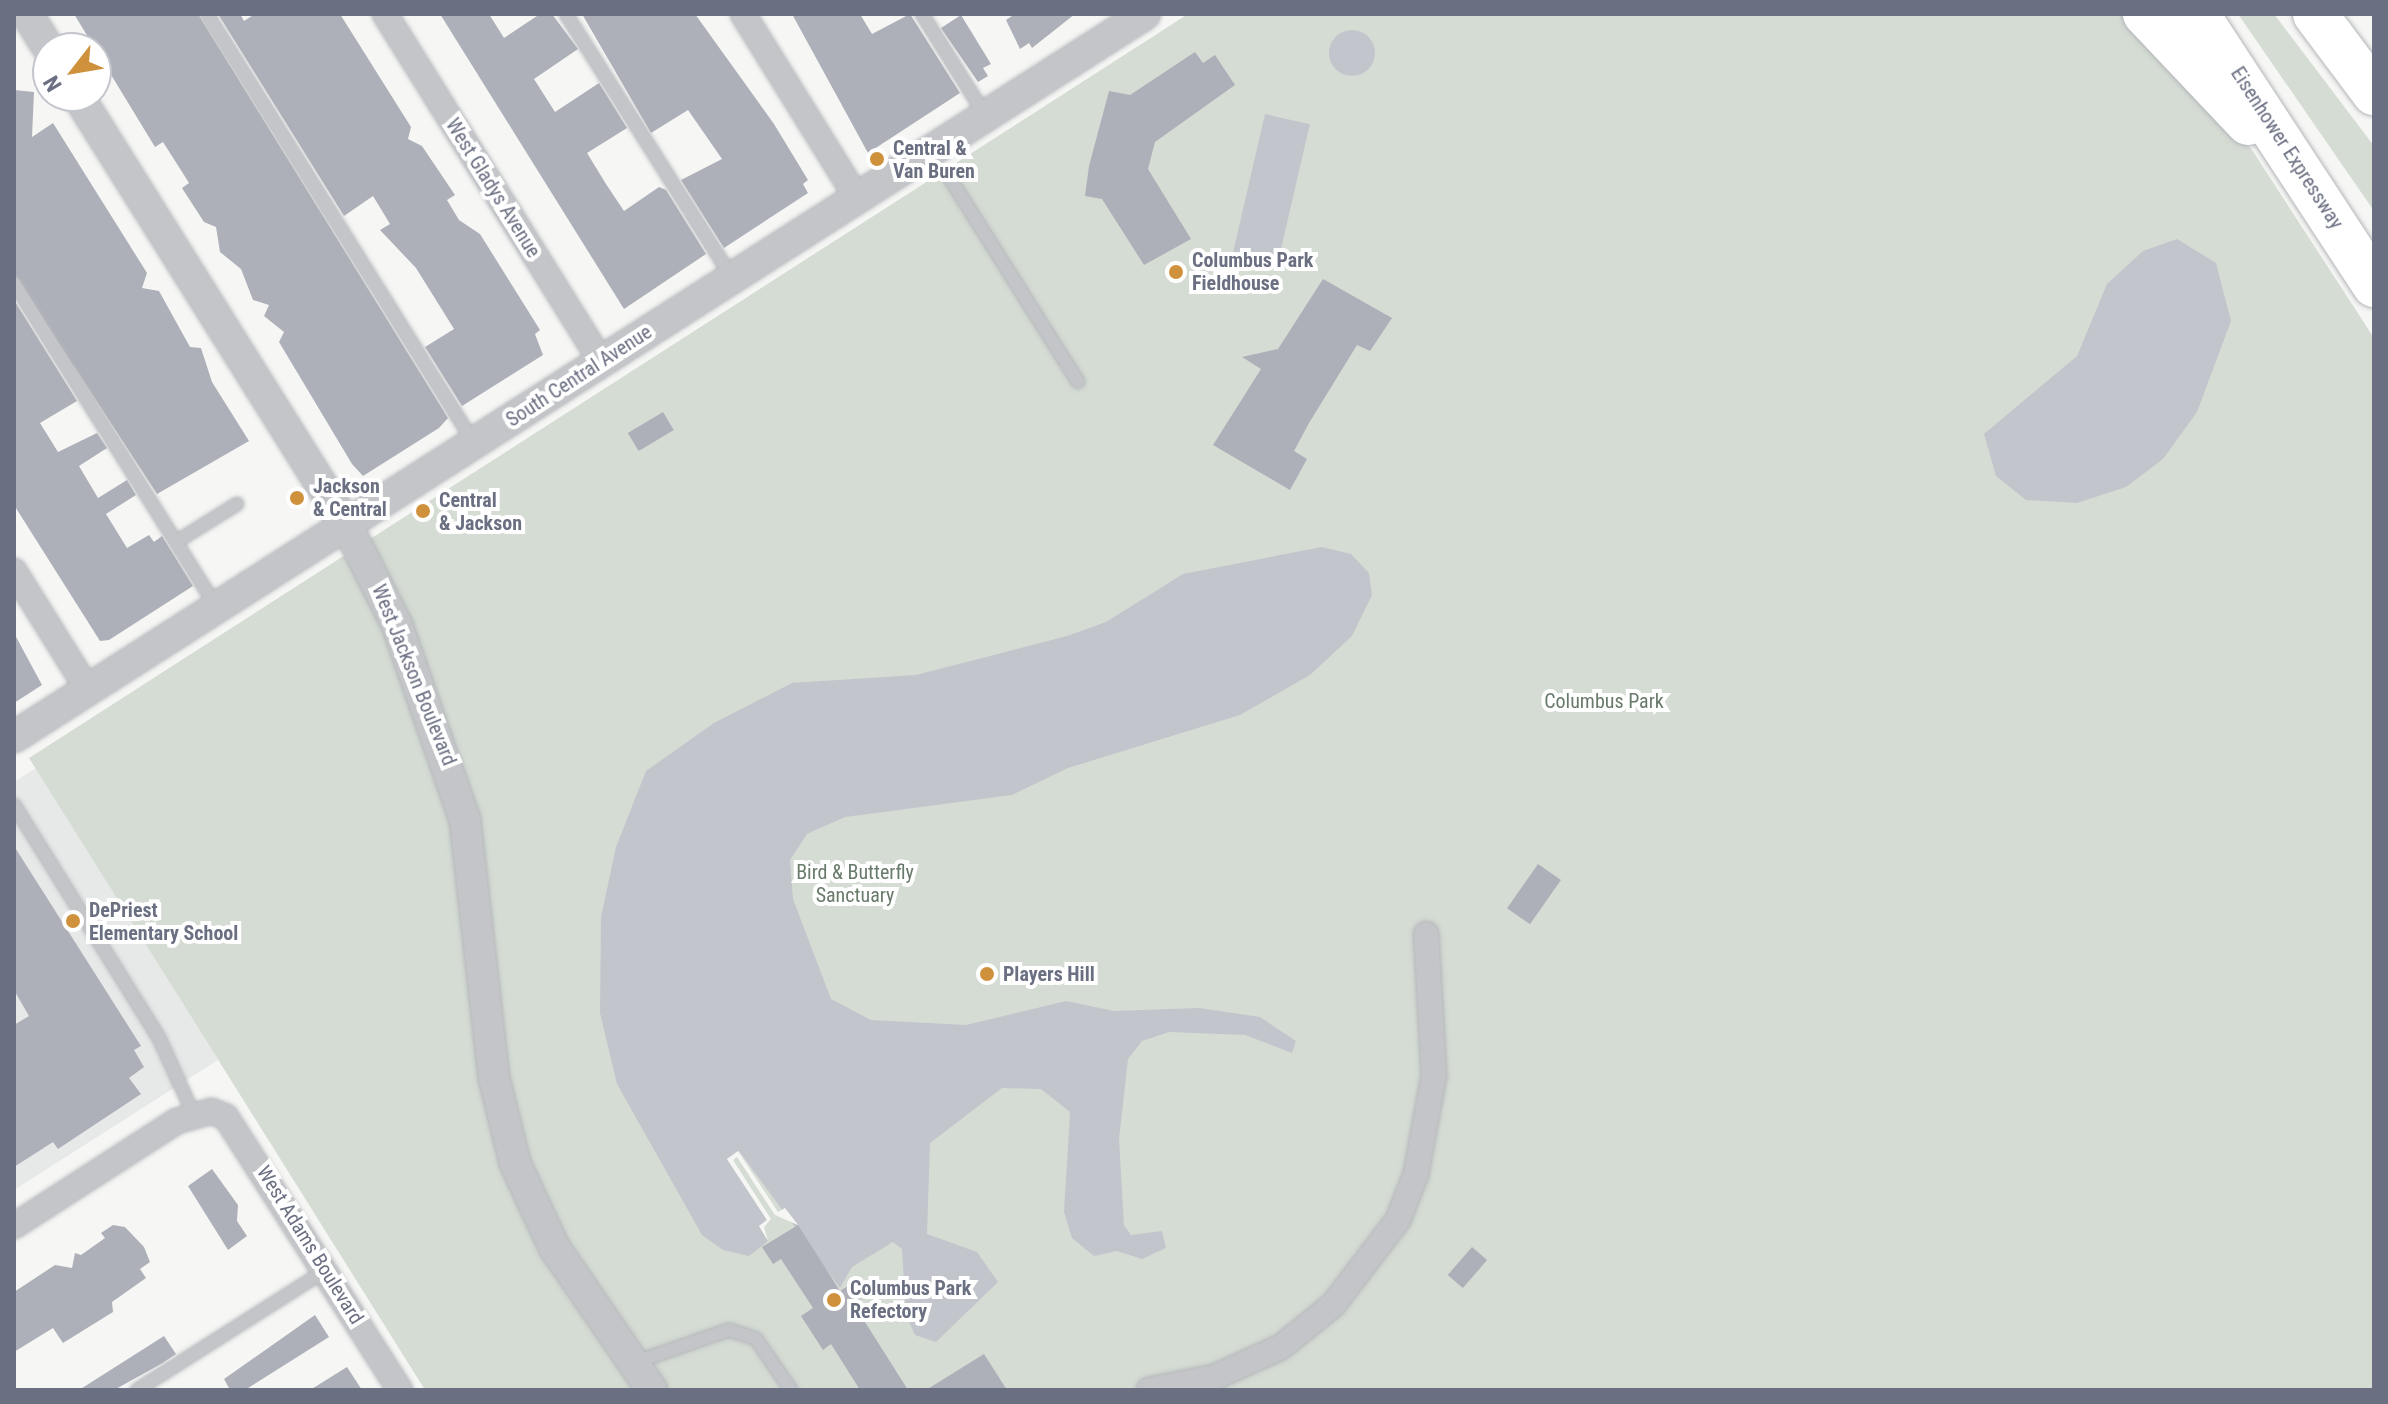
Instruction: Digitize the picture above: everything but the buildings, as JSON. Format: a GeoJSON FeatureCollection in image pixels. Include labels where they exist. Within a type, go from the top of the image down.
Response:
{"type":"FeatureCollection","features":[{"type":"Feature","properties":{"kind":"highway"},"geometry":{"type":"LineString","coordinates":[[2145,14],[2231,109],[2299,166]]}},
{"type":"Feature","properties":{"kind":"highway","name":"Eisenhower Expressway"},"geometry":{"type":"LineString","coordinates":[[2197,14],[2227,54],[2374,285]]}},
{"type":"Feature","properties":{"kind":"highway"},"geometry":{"type":"LineString","coordinates":[[2315,14],[2374,93]]}},
{"type":"Feature","properties":{"kind":"highway"},"geometry":{"type":"LineString","coordinates":[[2227,54],[2305,136],[2374,241]]}},
{"type":"Feature","properties":{"kind":"street"},"geometry":{"type":"LineString","coordinates":[[27,14],[38,32]]}},
{"type":"Feature","properties":{"kind":"street","name":"West Gladys Avenue"},"geometry":{"type":"LineString","coordinates":[[385,14],[602,362]]}},
{"type":"Feature","properties":{"kind":"street"},"geometry":{"type":"LineString","coordinates":[[743,14],[857,198]]}},
{"type":"Feature","properties":{"kind":"street","name":"South Central Avenue"},"geometry":{"type":"LineString","coordinates":[[14,737],[985,115],[1109,23],[1145,14]]}},
{"type":"Feature","properties":{"kind":"street","name":"West Jackson Boulevard"},"geometry":{"type":"LineString","coordinates":[[88,112],[347,526],[392,613],[452,768],[475,877],[494,1078],[515,1163],[554,1247],[652,1390]]}},
{"type":"Feature","properties":{"kind":"street"},"geometry":{"type":"LineString","coordinates":[[15,575],[88,690]]}},
{"type":"Feature","properties":{"kind":"street"},"geometry":{"type":"LineString","coordinates":[[1149,1390],[1235,1371],[1281,1347],[1333,1305],[1398,1220],[1416,1174],[1434,1075],[1426,934]]}},
{"type":"Feature","properties":{"kind":"street"},"geometry":{"type":"LineString","coordinates":[[14,1226],[202,1112]]}},
{"type":"Feature","properties":{"kind":"street","name":"West Adams Boulevard"},"geometry":{"type":"LineString","coordinates":[[202,1112],[239,1131],[400,1390]]}},
{"type":"Feature","properties":{"kind":"lane"},"geometry":{"type":"LineString","coordinates":[[207,14],[474,443]]}},
{"type":"Feature","properties":{"kind":"lane"},"geometry":{"type":"LineString","coordinates":[[566,14],[732,278]]}},
{"type":"Feature","properties":{"kind":"lane"},"geometry":{"type":"LineString","coordinates":[[922,14],[985,115]]}},
{"type":"Feature","properties":{"kind":"lane"},"geometry":{"type":"LineString","coordinates":[[949,177],[1078,382]]}},
{"type":"Feature","properties":{"kind":"lane"},"geometry":{"type":"LineString","coordinates":[[14,283],[217,608]]}},
{"type":"Feature","properties":{"kind":"lane"},"geometry":{"type":"LineString","coordinates":[[176,542],[237,504]]}},
{"type":"Feature","properties":{"kind":"lane"},"geometry":{"type":"LineString","coordinates":[[14,805],[202,1112]]}},
{"type":"Feature","properties":{"kind":"lane"},"geometry":{"type":"LineString","coordinates":[[137,1390],[326,1270]]}},
{"type":"Feature","properties":{"kind":"lane"},"geometry":{"type":"LineString","coordinates":[[633,1363],[729,1330],[756,1339],[791,1390]]}},
{"type":"Feature","properties":{"kind":"shaded area"},"geometry":{"type":"Polygon","coordinates":[[[1352,30],[1368,37],[1375,53],[1368,69],[1352,76],[1336,69],[1329,53],[1336,37],[1352,30]]]}},
{"type":"Feature","properties":{"kind":"shaded area"},"geometry":{"type":"Polygon","coordinates":[[[1265,114],[1310,124],[1276,270],[1231,259],[1265,114]]]}},
{"type":"Feature","properties":{"kind":"shaded area"},"geometry":{"type":"Polygon","coordinates":[[[2177,239],[2216,263],[2231,321],[2197,412],[2163,459],[2126,487],[2077,503],[2026,500],[1996,476],[1984,434],[2077,356],[2107,284],[2143,251],[2177,239]]]}},
{"type":"Feature","properties":{"kind":"shaded area"},"geometry":{"type":"Polygon","coordinates":[[[1322,547],[1351,554],[1369,573],[1372,595],[1352,636],[1310,675],[1240,715],[1068,768],[1012,795],[845,817],[807,834],[790,860],[793,899],[831,999],[871,1020],[966,1025],[1066,1001],[1114,1011],[1199,1008],[1260,1017],[1296,1041],[1292,1053],[1245,1035],[1169,1032],[1142,1041],[1128,1059],[1119,1139],[1124,1225],[1131,1235],[1162,1231],[1166,1248],[1142,1259],[1117,1251],[1094,1256],[1072,1238],[1064,1212],[1070,1112],[1041,1089],[1002,1088],[930,1143],[927,1234],[977,1252],[998,1282],[936,1342],[915,1335],[906,1315],[902,1249],[893,1242],[852,1267],[840,1288],[739,1151],[727,1159],[767,1220],[759,1226],[768,1241],[749,1256],[723,1250],[702,1235],[617,1084],[600,1013],[601,917],[616,847],[646,771],[714,723],[792,683],[916,675],[1067,636],[1106,622],[1183,574],[1322,547]]]}},
{"type":"Feature","properties":{"kind":"shaded area","name":"DePriest Elementary School"},"geometry":{"type":"Polygon","coordinates":[[[36,768],[218,1060],[14,1190],[14,782],[36,768]]]}},
{"type":"Feature","properties":{"kind":"green space","name":"Columbus Park"},"geometry":{"type":"Polygon","coordinates":[[[1188,14],[2132,14],[2201,86],[2252,150],[2374,338],[2374,1390],[425,1390],[29,758],[1188,14]]]}},
{"type":"Feature","properties":{"kind":"green space"},"geometry":{"type":"Polygon","coordinates":[[[2238,14],[2274,14],[2374,146],[2374,211],[2238,14]]]}},
{"type":"Feature","properties":{"kind":"pier"},"geometry":{"type":"Polygon","coordinates":[[[738,1151],[778,1212],[785,1208],[798,1225],[775,1215],[737,1157],[733,1160],[771,1219],[764,1227],[768,1241],[759,1226],[767,1220],[727,1159],[738,1151]]]}},
{"type":"Feature","properties":{"kind":"place","name":"Central & Van Buren"},"geometry":{"type":"Point","coordinates":[877,159]}},
{"type":"Feature","properties":{"kind":"place","name":"Columbus Park Fieldhouse"},"geometry":{"type":"Point","coordinates":[1176,272]}},
{"type":"Feature","properties":{"kind":"place","name":"Jackson & Central"},"geometry":{"type":"Point","coordinates":[297,498]}},
{"type":"Feature","properties":{"kind":"place","name":"Central & Jackson"},"geometry":{"type":"Point","coordinates":[423,511]}},
{"type":"Feature","properties":{"kind":"place","name":"DePriest Elementary School"},"geometry":{"type":"Point","coordinates":[73,921]}},
{"type":"Feature","properties":{"kind":"place","name":"Players Hill"},"geometry":{"type":"Point","coordinates":[987,974]}},
{"type":"Feature","properties":{"kind":"place","name":"Columbus Park Refectory"},"geometry":{"type":"Point","coordinates":[834,1300]}},
{"type":"Feature","properties":{"kind":"park label","name":"Bird & Butterfly Sanctuary"},"geometry":{"type":"Point","coordinates":[855,884]}}]}
